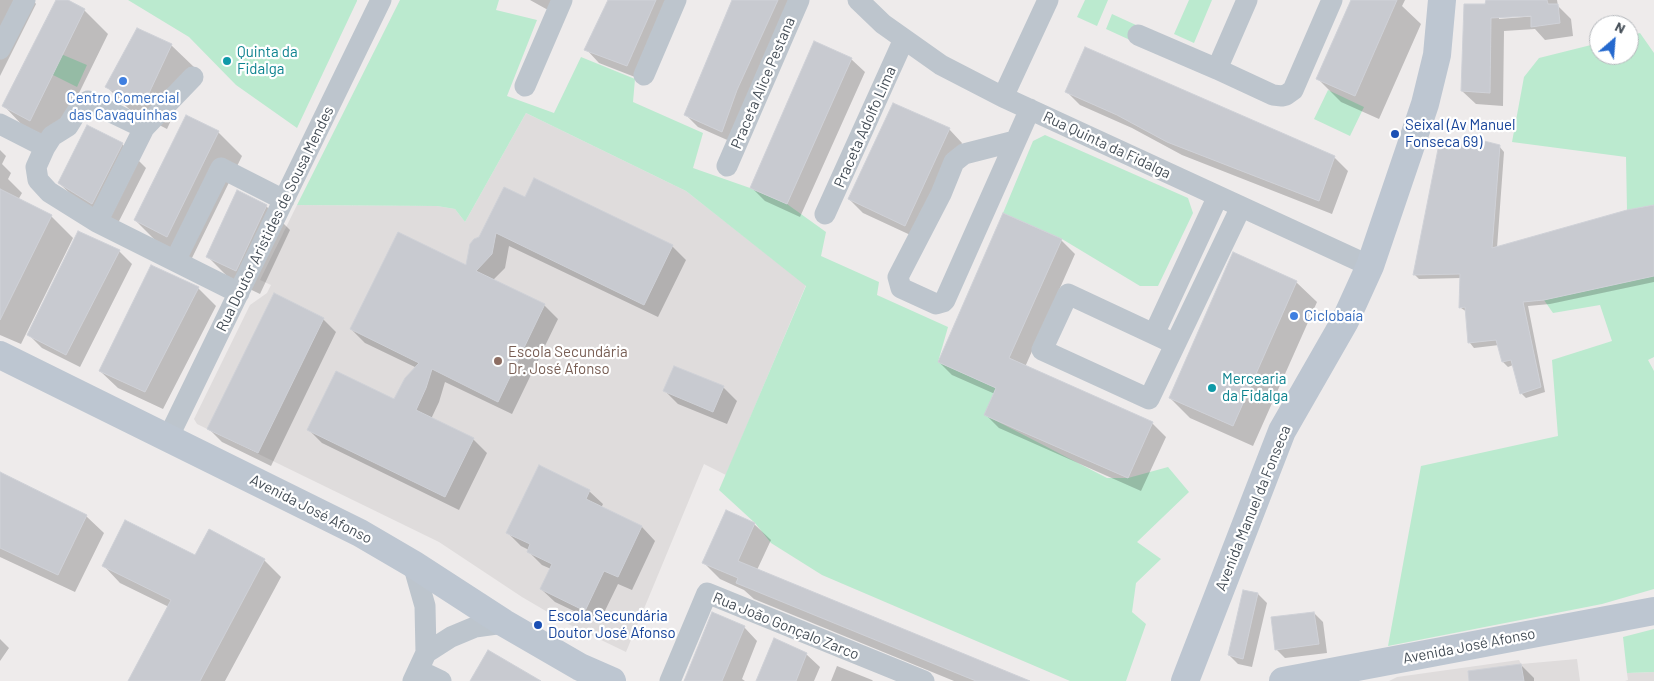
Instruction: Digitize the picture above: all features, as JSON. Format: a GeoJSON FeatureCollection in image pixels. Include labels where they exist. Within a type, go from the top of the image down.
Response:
{"type":"FeatureCollection","features":[{"type":"Feature","properties":{"kind":"street"},"geometry":{"type":"LineString","coordinates":[[0,49],[24,0]]}},
{"type":"Feature","properties":{"kind":"street","name":"Rua Doutor Aristides de Sousa Mendes"},"geometry":{"type":"LineString","coordinates":[[168,438],[381,0]]}},
{"type":"Feature","properties":{"kind":"street"},"geometry":{"type":"LineString","coordinates":[[525,86],[562,0]]}},
{"type":"Feature","properties":{"kind":"street"},"geometry":{"type":"LineString","coordinates":[[644,75],[676,0]]}},
{"type":"Feature","properties":{"kind":"street","name":"Praceta Alice Pestana"},"geometry":{"type":"LineString","coordinates":[[727,166],[799,0]]}},
{"type":"Feature","properties":{"kind":"street","name":"Rua Quinta da Fidalga"},"geometry":{"type":"LineString","coordinates":[[858,0],[883,24],[941,65],[1030,109],[1370,266]]}},
{"type":"Feature","properties":{"kind":"street"},"geometry":{"type":"LineString","coordinates":[[1003,96],[1048,0]]}},
{"type":"Feature","properties":{"kind":"street"},"geometry":{"type":"LineString","coordinates":[[1217,69],[1247,0]]}},
{"type":"Feature","properties":{"kind":"street"},"geometry":{"type":"LineString","coordinates":[[1138,35],[1273,95],[1286,95],[1293,90],[1332,0]]}},
{"type":"Feature","properties":{"kind":"street","name":"Avenida Manuel da Fonseca"},"geometry":{"type":"LineString","coordinates":[[1185,681],[1282,431],[1345,321],[1370,266],[1424,104],[1437,55],[1442,0]]}},
{"type":"Feature","properties":{"kind":"street","name":"Praceta Adolfo Lima"},"geometry":{"type":"LineString","coordinates":[[825,214],[904,39]]}},
{"type":"Feature","properties":{"kind":"street"},"geometry":{"type":"LineString","coordinates":[[97,222],[144,128],[193,77]]}},
{"type":"Feature","properties":{"kind":"street"},"geometry":{"type":"LineString","coordinates":[[144,128],[88,101],[81,105],[68,126],[52,136],[45,147],[36,166],[38,180],[49,192],[97,222],[239,293]]}},
{"type":"Feature","properties":{"kind":"street"},"geometry":{"type":"LineString","coordinates":[[1015,141],[964,154],[954,162],[941,194],[898,277],[901,288],[936,304],[945,300],[1030,109]]}},
{"type":"Feature","properties":{"kind":"street"},"geometry":{"type":"LineString","coordinates":[[0,124],[45,147]]}},
{"type":"Feature","properties":{"kind":"street"},"geometry":{"type":"LineString","coordinates":[[176,261],[221,168],[284,200]]}},
{"type":"Feature","properties":{"kind":"street"},"geometry":{"type":"LineString","coordinates":[[1154,334],[1218,196]]}},
{"type":"Feature","properties":{"kind":"street"},"geometry":{"type":"LineString","coordinates":[[1175,344],[1068,294],[1042,350],[1150,399],[1241,207]]}},
{"type":"Feature","properties":{"kind":"street","name":"Avenida José Afonso"},"geometry":{"type":"LineString","coordinates":[[0,355],[360,533],[413,564],[504,623],[580,667],[612,681]]}},
{"type":"Feature","properties":{"kind":"street"},"geometry":{"type":"LineString","coordinates":[[413,564],[425,606],[419,668]]}},
{"type":"Feature","properties":{"kind":"street","name":"Rua João Gonçalo Zarco"},"geometry":{"type":"LineString","coordinates":[[670,681],[708,594],[924,681]]}},
{"type":"Feature","properties":{"kind":"street","name":"Avenida José Afonso"},"geometry":{"type":"LineString","coordinates":[[1283,681],[1354,674],[1654,611]]}},
{"type":"Feature","properties":{"kind":"street"},"geometry":{"type":"LineString","coordinates":[[419,668],[451,636],[475,627],[504,623]]}},
{"type":"Feature","properties":{"kind":"street"},"geometry":{"type":"LineString","coordinates":[[419,668],[441,681]]}},
{"type":"Feature","properties":{"kind":"shaded area","name":"Escola Secundária Dr. José Afonso"},"geometry":{"type":"Polygon","coordinates":[[[526,113],[686,191],[806,285],[726,475],[704,464],[626,652],[568,624],[522,597],[439,542],[197,424],[194,419],[250,305],[267,293],[271,285],[260,280],[297,205],[437,206],[455,209],[465,222],[526,113]]]}},
{"type":"Feature","properties":{"kind":"shaded area"},"geometry":{"type":"Polygon","coordinates":[[[1577,659],[1580,681],[1389,681],[1397,677],[1519,660],[1521,664],[1577,659]]]}},
{"type":"Feature","properties":{"kind":"shaded area"},"geometry":{"type":"Polygon","coordinates":[[[1654,672],[1654,681],[1625,681],[1628,680],[1627,673],[1654,672]]]}},
{"type":"Feature","properties":{"kind":"green space"},"geometry":{"type":"Polygon","coordinates":[[[128,0],[357,1],[297,128],[236,85],[189,37],[128,0]]]}},
{"type":"Feature","properties":{"kind":"green space"},"geometry":{"type":"Polygon","coordinates":[[[400,0],[499,0],[496,10],[537,20],[507,96],[554,113],[581,57],[635,79],[633,102],[703,133],[693,168],[750,188],[787,204],[826,232],[821,256],[879,282],[877,295],[948,327],[938,362],[996,388],[985,415],[1107,478],[1128,478],[1168,467],[1189,492],[1137,542],[1161,559],[1136,583],[1132,612],[1146,624],[1126,681],[1070,681],[822,575],[771,543],[755,523],[719,490],[806,286],[686,191],[526,113],[465,222],[455,209],[437,206],[297,205],[400,0]]]}},
{"type":"Feature","properties":{"kind":"green space"},"geometry":{"type":"Polygon","coordinates":[[[1085,0],[1108,0],[1097,26],[1077,17],[1085,0]]]}},
{"type":"Feature","properties":{"kind":"green space"},"geometry":{"type":"Polygon","coordinates":[[[1189,0],[1212,0],[1194,43],[1174,34],[1189,0]]]}},
{"type":"Feature","properties":{"kind":"green space"},"geometry":{"type":"Polygon","coordinates":[[[1112,14],[1136,25],[1130,40],[1106,29],[1112,14]]]}},
{"type":"Feature","properties":{"kind":"green space"},"geometry":{"type":"Polygon","coordinates":[[[1639,33],[1654,53],[1654,205],[1627,210],[1626,157],[1512,142],[1524,77],[1539,58],[1589,46],[1589,65],[1639,65],[1639,33]]]}},
{"type":"Feature","properties":{"kind":"green space"},"geometry":{"type":"Polygon","coordinates":[[[61,54],[87,65],[77,87],[51,74],[61,54]]]}},
{"type":"Feature","properties":{"kind":"green space"},"geometry":{"type":"Polygon","coordinates":[[[1328,90],[1364,107],[1350,136],[1314,119],[1328,90]]]}},
{"type":"Feature","properties":{"kind":"green space"},"geometry":{"type":"Polygon","coordinates":[[[1045,135],[1188,198],[1193,213],[1158,286],[1140,286],[1062,239],[1003,213],[1033,141],[1045,135]]]}},
{"type":"Feature","properties":{"kind":"green space"},"geometry":{"type":"Polygon","coordinates":[[[1654,276],[1654,357],[1648,360],[1654,371],[1654,589],[1602,604],[1388,646],[1421,466],[1558,436],[1552,360],[1612,341],[1600,305],[1553,313],[1544,300],[1654,276]]]}},
{"type":"Feature","properties":{"kind":"green space"},"geometry":{"type":"Polygon","coordinates":[[[1654,629],[1654,672],[1627,673],[1623,637],[1654,629]]]}},
{"type":"Feature","properties":{"kind":"building"},"geometry":{"type":"Polygon","coordinates":[[[56,0],[68,0],[85,9],[30,121],[2,106],[56,0]]]}},
{"type":"Feature","properties":{"kind":"building"},"geometry":{"type":"Polygon","coordinates":[[[608,0],[656,0],[627,66],[584,50],[608,0]]]}},
{"type":"Feature","properties":{"kind":"building"},"geometry":{"type":"Polygon","coordinates":[[[732,0],[778,0],[737,90],[722,132],[684,115],[732,0]]]}},
{"type":"Feature","properties":{"kind":"building"},"geometry":{"type":"Polygon","coordinates":[[[1351,0],[1397,0],[1355,96],[1316,79],[1351,0]]]}},
{"type":"Feature","properties":{"kind":"building"},"geometry":{"type":"Polygon","coordinates":[[[1486,0],[1547,0],[1548,4],[1558,4],[1560,23],[1531,27],[1531,16],[1491,18],[1490,93],[1461,91],[1464,4],[1485,4],[1486,0]]]}},
{"type":"Feature","properties":{"kind":"building"},"geometry":{"type":"Polygon","coordinates":[[[137,28],[172,44],[143,106],[105,87],[137,28]]]}},
{"type":"Feature","properties":{"kind":"building"},"geometry":{"type":"Polygon","coordinates":[[[814,41],[852,58],[787,204],[750,188],[814,41]]]}},
{"type":"Feature","properties":{"kind":"building"},"geometry":{"type":"Polygon","coordinates":[[[1085,47],[1335,156],[1319,201],[1167,142],[1117,115],[1065,92],[1085,47]]]}},
{"type":"Feature","properties":{"kind":"building"},"geometry":{"type":"Polygon","coordinates":[[[893,103],[950,128],[905,226],[848,199],[893,103]]]}},
{"type":"Feature","properties":{"kind":"building"},"geometry":{"type":"Polygon","coordinates":[[[186,115],[219,131],[167,237],[134,220],[186,115]]]}},
{"type":"Feature","properties":{"kind":"building"},"geometry":{"type":"Polygon","coordinates":[[[87,125],[123,143],[92,204],[58,183],[87,125]]]}},
{"type":"Feature","properties":{"kind":"building"},"geometry":{"type":"Polygon","coordinates":[[[1480,140],[1500,145],[1492,248],[1627,210],[1654,205],[1654,276],[1544,300],[1523,302],[1541,387],[1520,394],[1511,360],[1502,362],[1496,340],[1468,343],[1465,307],[1459,308],[1460,274],[1413,275],[1438,149],[1480,140]]]}},
{"type":"Feature","properties":{"kind":"building"},"geometry":{"type":"Polygon","coordinates":[[[534,178],[673,245],[644,305],[496,233],[492,254],[476,271],[545,304],[498,402],[432,369],[416,410],[474,438],[445,497],[307,430],[336,371],[394,399],[405,378],[419,363],[350,329],[398,232],[466,265],[470,244],[479,237],[504,187],[525,197],[534,178]]]}},
{"type":"Feature","properties":{"kind":"building"},"geometry":{"type":"Polygon","coordinates":[[[0,189],[52,215],[0,320],[0,189]]]}},
{"type":"Feature","properties":{"kind":"building"},"geometry":{"type":"Polygon","coordinates":[[[237,190],[267,205],[236,271],[206,257],[237,190]]]}},
{"type":"Feature","properties":{"kind":"building"},"geometry":{"type":"Polygon","coordinates":[[[1003,213],[1062,239],[1009,358],[1153,422],[1128,478],[984,415],[996,388],[938,362],[1003,213]]]}},
{"type":"Feature","properties":{"kind":"building"},"geometry":{"type":"Polygon","coordinates":[[[78,231],[120,250],[66,355],[27,335],[78,231]]]}},
{"type":"Feature","properties":{"kind":"building"},"geometry":{"type":"Polygon","coordinates":[[[1233,252],[1297,281],[1233,426],[1169,398],[1233,252]]]}},
{"type":"Feature","properties":{"kind":"building"},"geometry":{"type":"Polygon","coordinates":[[[151,265],[199,287],[145,392],[99,371],[151,265]]]}},
{"type":"Feature","properties":{"kind":"building"},"geometry":{"type":"Polygon","coordinates":[[[274,293],[324,318],[258,453],[207,429],[274,293]]]}},
{"type":"Feature","properties":{"kind":"building"},"geometry":{"type":"Polygon","coordinates":[[[674,366],[724,386],[713,412],[663,391],[674,366]]]}},
{"type":"Feature","properties":{"kind":"building"},"geometry":{"type":"Polygon","coordinates":[[[539,465],[590,490],[586,499],[642,526],[618,577],[604,571],[585,611],[540,589],[552,564],[527,552],[530,544],[506,533],[539,465]]]}},
{"type":"Feature","properties":{"kind":"building"},"geometry":{"type":"Polygon","coordinates":[[[0,472],[87,515],[58,575],[0,548],[0,472]]]}},
{"type":"Feature","properties":{"kind":"building"},"geometry":{"type":"Polygon","coordinates":[[[726,510],[755,523],[738,561],[1030,681],[976,681],[736,583],[738,578],[702,563],[726,510]]]}},
{"type":"Feature","properties":{"kind":"building"},"geometry":{"type":"Polygon","coordinates":[[[125,520],[195,555],[209,529],[265,559],[200,681],[128,681],[171,600],[102,566],[125,520]]]}},
{"type":"Feature","properties":{"kind":"building"},"geometry":{"type":"Polygon","coordinates":[[[1243,590],[1258,593],[1243,659],[1228,655],[1243,590]]]}},
{"type":"Feature","properties":{"kind":"building"},"geometry":{"type":"Polygon","coordinates":[[[712,612],[745,626],[722,681],[684,681],[712,612]]]}},
{"type":"Feature","properties":{"kind":"building"},"geometry":{"type":"Polygon","coordinates":[[[1314,612],[1319,644],[1275,650],[1271,617],[1314,612]]]}},
{"type":"Feature","properties":{"kind":"building"},"geometry":{"type":"Polygon","coordinates":[[[774,638],[807,653],[796,681],[756,681],[774,638]]]}},
{"type":"Feature","properties":{"kind":"building"},"geometry":{"type":"Polygon","coordinates":[[[488,650],[541,681],[470,681],[488,650]]]}},
{"type":"Feature","properties":{"kind":"building"},"geometry":{"type":"Polygon","coordinates":[[[1521,664],[1524,681],[1469,681],[1468,671],[1521,664]]]}},
{"type":"Feature","properties":{"kind":"place","name":"Quinta da Fidalga"},"geometry":{"type":"Point","coordinates":[227,61]}},
{"type":"Feature","properties":{"kind":"place","name":"Centro Comercial das Cavaquinhas"},"geometry":{"type":"Point","coordinates":[123,81]}},
{"type":"Feature","properties":{"kind":"place","name":"Seixal (Av Manuel Fonseca 69)"},"geometry":{"type":"Point","coordinates":[1395,134]}},
{"type":"Feature","properties":{"kind":"place","name":"Ciclobaía"},"geometry":{"type":"Point","coordinates":[1294,316]}},
{"type":"Feature","properties":{"kind":"place","name":"Escola Secundária Dr. José Afonso"},"geometry":{"type":"Point","coordinates":[498,361]}},
{"type":"Feature","properties":{"kind":"place","name":"Mercearia da Fidalga"},"geometry":{"type":"Point","coordinates":[1212,388]}},
{"type":"Feature","properties":{"kind":"place","name":"Escola Secundária Doutor José Afonso"},"geometry":{"type":"Point","coordinates":[538,625]}}]}
